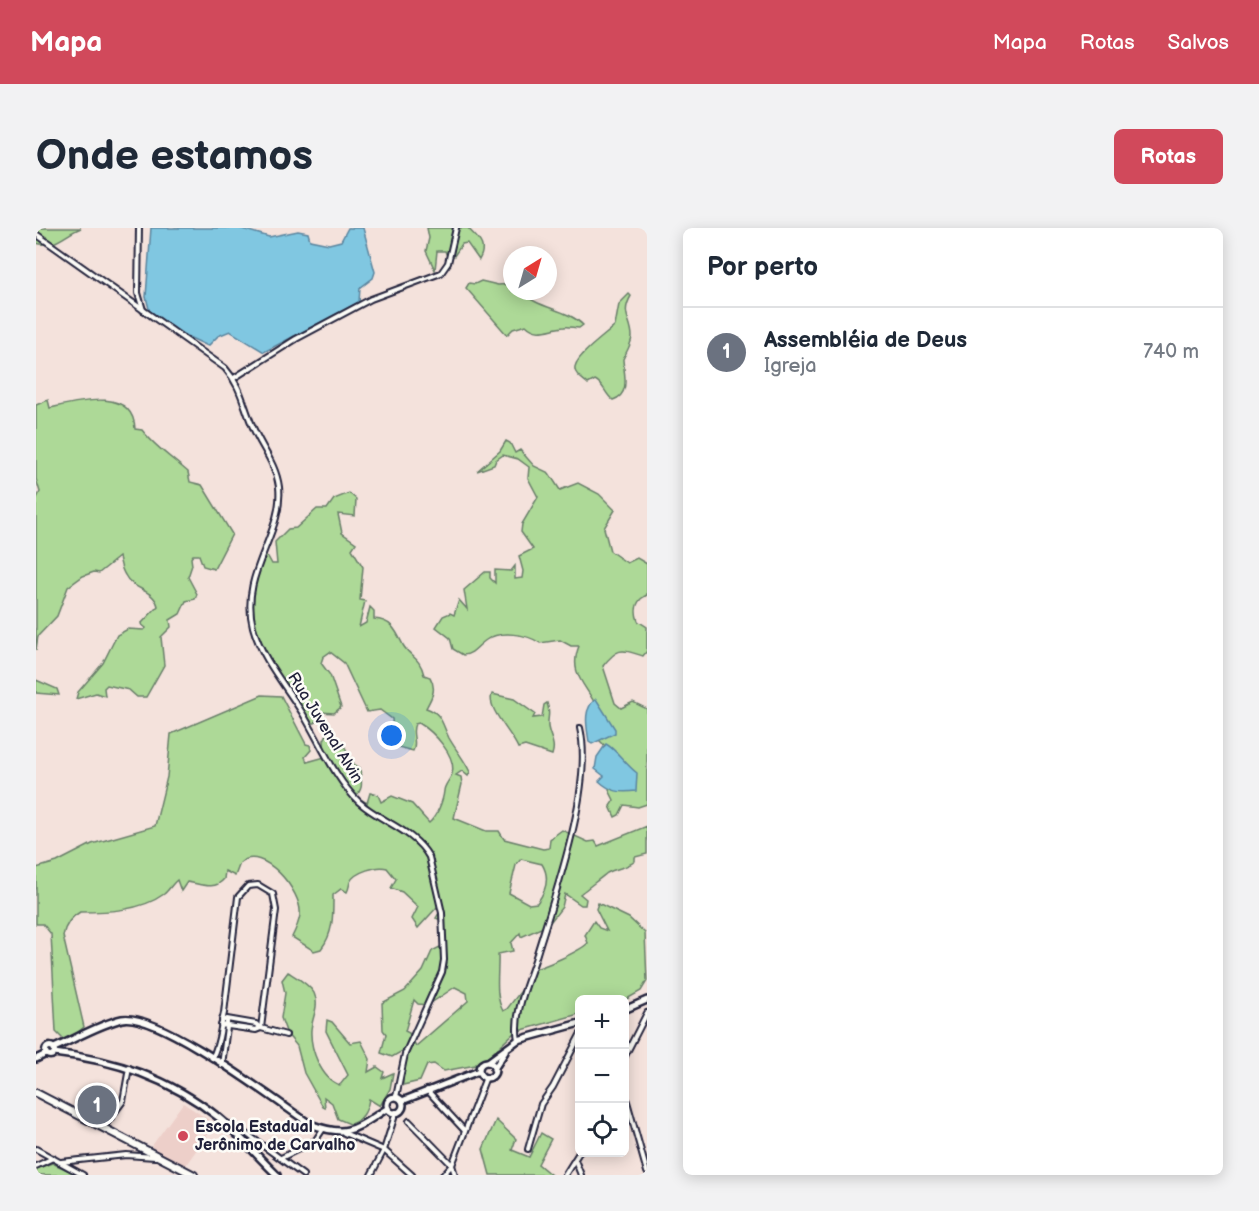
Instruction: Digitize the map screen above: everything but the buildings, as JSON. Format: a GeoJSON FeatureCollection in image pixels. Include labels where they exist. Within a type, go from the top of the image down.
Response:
{"type":"FeatureCollection","features":[{"type":"Feature","properties":{"kind":"main road"},"geometry":{"type":"LineString","coordinates":[[629,1008],[647,1000]]}},
{"type":"Feature","properties":{"kind":"main road"},"geometry":{"type":"LineString","coordinates":[[54,1050],[122,1019],[135,1019],[152,1024],[212,1059],[310,1124],[323,1129],[344,1133],[388,1108]]}},
{"type":"Feature","properties":{"kind":"main road"},"geometry":{"type":"LineString","coordinates":[[479,1071],[481,1064],[488,1062],[518,1040],[575,1024]]}},
{"type":"Feature","properties":{"kind":"main road"},"geometry":{"type":"LineString","coordinates":[[36,1059],[46,1054],[46,1048],[129,1067],[155,1077],[220,1119],[277,1175]]}},
{"type":"Feature","properties":{"kind":"main road"},"geometry":{"type":"LineString","coordinates":[[479,1071],[486,1077],[493,1074],[505,1050]]}},
{"type":"Feature","properties":{"kind":"main road"},"geometry":{"type":"LineString","coordinates":[[488,1062],[494,1070]]}},
{"type":"Feature","properties":{"kind":"main road"},"geometry":{"type":"LineString","coordinates":[[402,1101],[479,1071]]}},
{"type":"Feature","properties":{"kind":"main road"},"geometry":{"type":"LineString","coordinates":[[36,1093],[194,1175]]}},
{"type":"Feature","properties":{"kind":"main road"},"geometry":{"type":"LineString","coordinates":[[388,1108],[389,1100],[396,1097],[402,1101]]}},
{"type":"Feature","properties":{"kind":"main road"},"geometry":{"type":"LineString","coordinates":[[388,1108],[396,1112],[402,1108],[402,1101]]}},
{"type":"Feature","properties":{"kind":"street"},"geometry":{"type":"LineString","coordinates":[[139,228],[138,292],[143,310]]}},
{"type":"Feature","properties":{"kind":"street"},"geometry":{"type":"LineString","coordinates":[[36,234],[143,310],[156,322],[208,355],[234,378],[287,344],[371,299],[441,273],[448,263],[456,228]]}},
{"type":"Feature","properties":{"kind":"street","name":"Rua Juvenal Alvin"},"geometry":{"type":"LineString","coordinates":[[234,378],[246,403],[251,423],[276,471],[279,486],[278,510],[254,579],[250,612],[258,642],[347,788],[368,810],[409,835],[425,849],[429,857],[442,913],[445,941],[442,972],[405,1054],[396,1097]]}},
{"type":"Feature","properties":{"kind":"street"},"geometry":{"type":"LineString","coordinates":[[518,1040],[516,1027],[522,1000],[549,918],[580,792],[583,757],[580,728]]}},
{"type":"Feature","properties":{"kind":"street"},"geometry":{"type":"LineString","coordinates":[[212,1059],[224,1022],[238,897],[248,886],[264,886],[273,894],[276,910],[260,1027]]}},
{"type":"Feature","properties":{"kind":"street"},"geometry":{"type":"LineString","coordinates":[[628,1049],[647,1012]]}},
{"type":"Feature","properties":{"kind":"street"},"geometry":{"type":"LineString","coordinates":[[222,1066],[227,1027],[224,1022]]}},
{"type":"Feature","properties":{"kind":"street"},"geometry":{"type":"LineString","coordinates":[[224,1022],[256,1024],[286,1035]]}},
{"type":"Feature","properties":{"kind":"street"},"geometry":{"type":"LineString","coordinates":[[227,1027],[256,1030],[260,1027]]}},
{"type":"Feature","properties":{"kind":"street"},"geometry":{"type":"LineString","coordinates":[[528,1149],[541,1104],[553,1087],[575,1043]]}},
{"type":"Feature","properties":{"kind":"street"},"geometry":{"type":"LineString","coordinates":[[103,1128],[123,1101],[129,1067]]}},
{"type":"Feature","properties":{"kind":"street"},"geometry":{"type":"LineString","coordinates":[[443,1175],[453,1165],[486,1077]]}},
{"type":"Feature","properties":{"kind":"street"},"geometry":{"type":"LineString","coordinates":[[426,1090],[465,1131]]}},
{"type":"Feature","properties":{"kind":"street"},"geometry":{"type":"LineString","coordinates":[[628,1103],[647,1172]]}},
{"type":"Feature","properties":{"kind":"street"},"geometry":{"type":"LineString","coordinates":[[371,1175],[384,1150],[396,1112]]}},
{"type":"Feature","properties":{"kind":"street"},"geometry":{"type":"LineString","coordinates":[[220,1119],[243,1131],[303,1175]]}},
{"type":"Feature","properties":{"kind":"street"},"geometry":{"type":"LineString","coordinates":[[409,1121],[453,1165],[455,1175]]}},
{"type":"Feature","properties":{"kind":"street"},"geometry":{"type":"LineString","coordinates":[[281,1158],[315,1141],[323,1129]]}},
{"type":"Feature","properties":{"kind":"street"},"geometry":{"type":"LineString","coordinates":[[344,1133],[384,1150],[412,1175]]}},
{"type":"Feature","properties":{"kind":"street"},"geometry":{"type":"LineString","coordinates":[[36,1149],[83,1175]]}},
{"type":"Feature","properties":{"kind":"street"},"geometry":{"type":"LineString","coordinates":[[61,1162],[126,1155],[156,1157]]}},
{"type":"Feature","properties":{"kind":"street"},"geometry":{"type":"LineString","coordinates":[[566,1174],[576,1157]]}},
{"type":"Feature","properties":{"kind":"street"},"geometry":{"type":"LineString","coordinates":[[36,1166],[53,1158]]}},
{"type":"Feature","properties":{"kind":"street"},"geometry":{"type":"LineString","coordinates":[[575,1160],[581,1175]]}},
{"type":"Feature","properties":{"kind":"shaded area","name":"Escola Estadual Jerônimo de Carvalho"},"geometry":{"type":"Polygon","coordinates":[[[183,1103],[215,1124],[185,1166],[151,1147],[183,1103]]]}},
{"type":"Feature","properties":{"kind":"green space"},"geometry":{"type":"Polygon","coordinates":[[[36,228],[81,228],[54,242],[43,244],[36,243],[36,228]]]}},
{"type":"Feature","properties":{"kind":"green space"},"geometry":{"type":"Polygon","coordinates":[[[427,228],[468,228],[482,246],[479,260],[467,243],[462,244],[454,256],[447,256],[445,251],[437,251],[435,270],[426,251],[429,238],[427,228]]]}},
{"type":"Feature","properties":{"kind":"green space"},"geometry":{"type":"Polygon","coordinates":[[[481,281],[503,285],[503,300],[532,300],[568,315],[583,325],[579,328],[566,327],[535,331],[526,325],[513,329],[507,335],[466,288],[469,283],[475,284],[481,281]]]}},
{"type":"Feature","properties":{"kind":"green space"},"geometry":{"type":"Polygon","coordinates":[[[629,294],[631,296],[626,313],[632,337],[623,359],[625,387],[623,393],[613,400],[598,382],[595,380],[588,384],[578,376],[575,365],[584,353],[615,326],[619,304],[629,294]]]}},
{"type":"Feature","properties":{"kind":"green space"},"geometry":{"type":"Polygon","coordinates":[[[48,400],[50,408],[102,400],[125,407],[132,416],[135,429],[142,430],[188,472],[190,482],[202,485],[232,534],[214,569],[203,566],[199,555],[193,555],[191,558],[192,565],[188,577],[197,594],[195,599],[186,601],[180,614],[170,620],[171,627],[161,637],[164,665],[146,697],[137,697],[129,690],[107,685],[104,688],[105,696],[96,693],[76,699],[78,692],[103,663],[117,635],[128,629],[144,630],[146,628],[141,624],[158,606],[152,596],[128,580],[119,557],[99,573],[94,572],[83,576],[68,587],[57,616],[38,636],[36,650],[36,500],[40,492],[36,479],[36,405],[48,400]]]}},
{"type":"Feature","properties":{"kind":"green space"},"geometry":{"type":"Polygon","coordinates":[[[506,441],[510,443],[515,453],[520,450],[534,466],[549,473],[560,490],[578,483],[599,494],[615,510],[604,528],[610,551],[627,563],[637,558],[647,564],[647,595],[638,603],[636,613],[638,621],[647,627],[647,651],[643,656],[620,651],[612,655],[603,666],[615,703],[621,708],[633,702],[647,709],[647,804],[638,807],[624,805],[619,815],[615,817],[610,806],[614,800],[609,790],[617,758],[598,739],[597,709],[577,671],[576,656],[579,646],[571,646],[560,640],[540,643],[521,635],[506,634],[492,637],[473,651],[463,655],[453,649],[450,638],[436,627],[443,616],[450,613],[454,615],[459,600],[467,609],[464,590],[485,572],[490,572],[490,578],[495,583],[495,570],[511,571],[515,566],[515,579],[522,578],[523,571],[519,556],[533,549],[521,532],[522,524],[538,497],[528,478],[529,467],[518,459],[503,455],[496,460],[494,465],[477,471],[500,451],[506,441]]]}},
{"type":"Feature","properties":{"kind":"green space"},"geometry":{"type":"Polygon","coordinates":[[[349,493],[356,499],[355,516],[338,514],[342,533],[356,543],[352,549],[363,567],[360,600],[365,601],[359,627],[366,623],[370,607],[374,611],[374,619],[393,627],[406,649],[420,664],[424,675],[430,677],[432,697],[426,708],[438,716],[470,772],[468,776],[462,771],[456,775],[461,777],[462,784],[454,818],[486,831],[499,831],[504,839],[543,849],[549,848],[550,839],[562,830],[588,842],[595,841],[598,846],[647,826],[647,854],[635,857],[635,861],[625,867],[607,873],[580,894],[586,899],[585,905],[581,905],[565,894],[562,907],[548,925],[521,937],[520,933],[511,943],[513,951],[498,954],[498,991],[503,1011],[524,987],[530,970],[570,955],[588,943],[585,935],[594,921],[599,928],[607,931],[596,909],[598,903],[629,918],[645,933],[647,981],[641,991],[629,998],[629,995],[575,995],[575,1015],[515,1032],[481,1064],[444,1071],[434,1064],[427,1065],[420,1081],[403,1085],[404,1050],[392,1057],[381,1053],[386,1034],[383,1030],[382,1003],[405,991],[423,971],[432,951],[442,946],[441,920],[436,918],[440,911],[440,904],[418,928],[412,919],[418,907],[402,892],[391,888],[396,879],[387,868],[367,870],[352,878],[347,892],[341,889],[333,895],[332,923],[328,936],[321,949],[314,951],[292,937],[300,915],[295,894],[288,883],[269,865],[259,859],[249,859],[240,863],[235,876],[225,871],[224,879],[216,885],[207,886],[187,882],[181,891],[177,880],[164,894],[145,904],[112,911],[80,912],[71,919],[63,936],[84,1027],[66,1042],[56,1032],[51,934],[43,924],[36,924],[36,868],[57,862],[92,844],[155,826],[167,777],[171,734],[262,695],[281,696],[306,744],[310,745],[311,750],[305,757],[307,762],[325,757],[324,740],[327,734],[341,740],[354,764],[360,768],[361,788],[354,798],[360,805],[362,800],[367,803],[370,793],[378,795],[381,802],[392,796],[412,804],[429,823],[437,812],[453,767],[448,752],[431,732],[419,723],[415,724],[413,751],[394,746],[392,719],[380,710],[367,712],[344,663],[330,652],[323,657],[321,663],[330,675],[341,707],[334,713],[320,712],[315,723],[312,723],[255,641],[250,599],[261,555],[268,557],[272,564],[277,564],[275,542],[288,529],[296,528],[317,509],[327,509],[334,499],[349,493]],[[521,859],[516,865],[509,893],[529,904],[537,903],[546,884],[546,874],[542,864],[521,859]],[[455,987],[428,1005],[418,1004],[414,1000],[405,1031],[409,1033],[416,1046],[468,1001],[467,993],[455,987]]]}},
{"type":"Feature","properties":{"kind":"green space"},"geometry":{"type":"Polygon","coordinates":[[[36,680],[57,689],[59,695],[36,693],[36,680]]]}},
{"type":"Feature","properties":{"kind":"green space"},"geometry":{"type":"Polygon","coordinates":[[[492,694],[514,699],[535,714],[533,718],[542,717],[544,705],[547,703],[552,755],[525,746],[518,748],[496,713],[491,700],[492,694]]]}},
{"type":"Feature","properties":{"kind":"green space"},"geometry":{"type":"Polygon","coordinates":[[[288,972],[306,984],[316,998],[311,1030],[312,1046],[327,1077],[340,1085],[348,1075],[326,1031],[327,1020],[332,1022],[350,1043],[361,1041],[370,1059],[368,1072],[377,1067],[384,1072],[382,1078],[393,1073],[390,1089],[380,1106],[369,1099],[364,1114],[350,1124],[338,1119],[332,1103],[324,1097],[325,1108],[323,1107],[304,1073],[297,1046],[287,1034],[281,1018],[285,993],[282,980],[288,972]]]}},
{"type":"Feature","properties":{"kind":"green space"},"geometry":{"type":"Polygon","coordinates":[[[496,1120],[516,1139],[512,1150],[529,1157],[541,1133],[551,1139],[538,1164],[551,1175],[490,1175],[483,1149],[496,1120]]]}},
{"type":"Feature","properties":{"kind":"green space"},"geometry":{"type":"Polygon","coordinates":[[[52,1163],[79,1175],[36,1175],[36,1169],[52,1163]]]}},
{"type":"Feature","properties":{"kind":"water"},"geometry":{"type":"Polygon","coordinates":[[[151,228],[239,228],[269,237],[298,231],[308,233],[310,240],[329,244],[341,241],[348,228],[363,228],[375,272],[373,278],[360,288],[359,302],[264,352],[230,331],[218,336],[208,346],[180,333],[150,313],[146,297],[151,228]]]}},
{"type":"Feature","properties":{"kind":"water"},"geometry":{"type":"Polygon","coordinates":[[[596,699],[615,729],[615,733],[592,744],[589,742],[587,713],[596,699]]]}},
{"type":"Feature","properties":{"kind":"water"},"geometry":{"type":"Polygon","coordinates":[[[606,744],[637,773],[636,791],[616,791],[599,781],[604,776],[595,769],[597,757],[606,744]]]}},
{"type":"Feature","properties":{"kind":"place","name":"Assembléia de Deus"},"geometry":{"type":"Point","coordinates":[97,1105]}},
{"type":"Feature","properties":{"kind":"place","name":"Escola Estadual Jerônimo de Carvalho"},"geometry":{"type":"Point","coordinates":[183,1136]}}]}
